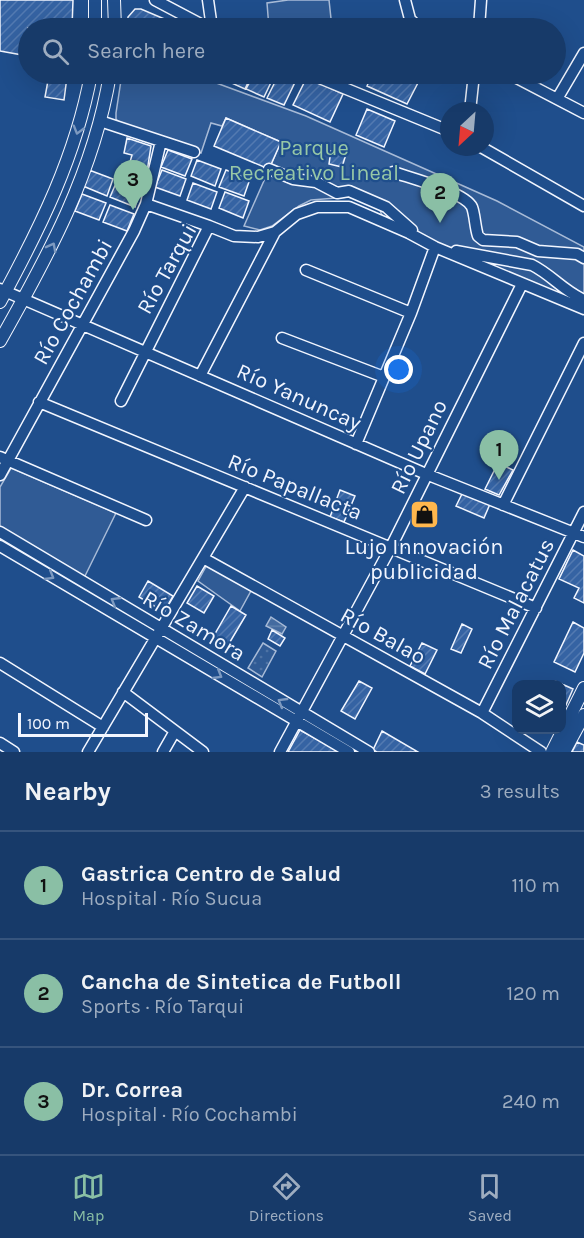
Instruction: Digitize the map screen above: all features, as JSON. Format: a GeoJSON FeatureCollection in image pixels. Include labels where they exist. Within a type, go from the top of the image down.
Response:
{"type":"FeatureCollection","features":[{"type":"Feature","properties":{"kind":"main road"},"geometry":{"type":"LineString","coordinates":[[95,0],[96,18]]}},
{"type":"Feature","properties":{"kind":"main road"},"geometry":{"type":"LineString","coordinates":[[96,14],[116,5]]}},
{"type":"Feature","properties":{"kind":"main road"},"geometry":{"type":"LineString","coordinates":[[2,294],[60,184],[81,120],[89,84]]}},
{"type":"Feature","properties":{"kind":"main road"},"geometry":{"type":"LineString","coordinates":[[0,341],[73,203],[100,121],[108,84]]}},
{"type":"Feature","properties":{"kind":"main road"},"geometry":{"type":"LineString","coordinates":[[552,752],[584,688]]}},
{"type":"Feature","properties":{"kind":"main road"},"geometry":{"type":"LineString","coordinates":[[564,752],[584,715]]}},
{"type":"Feature","properties":{"kind":"street"},"geometry":{"type":"LineString","coordinates":[[155,0],[190,18]]}},
{"type":"Feature","properties":{"kind":"street"},"geometry":{"type":"LineString","coordinates":[[208,0],[209,18]]}},
{"type":"Feature","properties":{"kind":"street"},"geometry":{"type":"LineString","coordinates":[[405,0],[410,18]]}},
{"type":"Feature","properties":{"kind":"street"},"geometry":{"type":"LineString","coordinates":[[480,18],[482,0]]}},
{"type":"Feature","properties":{"kind":"street"},"geometry":{"type":"LineString","coordinates":[[566,84],[584,53]]}},
{"type":"Feature","properties":{"kind":"street"},"geometry":{"type":"LineString","coordinates":[[334,84],[440,127]]}},
{"type":"Feature","properties":{"kind":"street"},"geometry":{"type":"LineString","coordinates":[[471,102],[473,84]]}},
{"type":"Feature","properties":{"kind":"street"},"geometry":{"type":"LineString","coordinates":[[528,84],[584,113]]}},
{"type":"Feature","properties":{"kind":"street"},"geometry":{"type":"LineString","coordinates":[[557,99],[566,84]]}},
{"type":"Feature","properties":{"kind":"street"},"geometry":{"type":"LineString","coordinates":[[100,121],[194,152]]}},
{"type":"Feature","properties":{"kind":"street","name":"Río Cochambi"},"geometry":{"type":"LineString","coordinates":[[0,475],[4,459],[120,260],[146,204],[161,141]]}},
{"type":"Feature","properties":{"kind":"street"},"geometry":{"type":"LineString","coordinates":[[494,154],[584,206]]}},
{"type":"Feature","properties":{"kind":"street"},"geometry":{"type":"LineString","coordinates":[[269,170],[293,179],[316,182],[337,193],[350,191],[386,207],[408,229],[461,253],[532,265],[564,291],[584,300]]}},
{"type":"Feature","properties":{"kind":"street"},"geometry":{"type":"LineString","coordinates":[[393,172],[434,186],[464,200],[471,206],[478,236],[483,240],[517,242],[538,251],[577,254],[584,258]]}},
{"type":"Feature","properties":{"kind":"street"},"geometry":{"type":"LineString","coordinates":[[146,204],[209,226]]}},
{"type":"Feature","properties":{"kind":"street","name":"Río Tarqui"},"geometry":{"type":"LineString","coordinates":[[121,401],[209,226],[242,237],[258,237],[275,232],[297,214],[316,207],[349,207],[409,233],[435,248],[584,309]]}},
{"type":"Feature","properties":{"kind":"street"},"geometry":{"type":"LineString","coordinates":[[200,375],[275,232]]}},
{"type":"Feature","properties":{"kind":"street"},"geometry":{"type":"LineString","coordinates":[[356,444],[411,313],[435,248]]}},
{"type":"Feature","properties":{"kind":"street"},"geometry":{"type":"LineString","coordinates":[[306,270],[411,313]]}},
{"type":"Feature","properties":{"kind":"street","name":"Río Upano"},"geometry":{"type":"LineString","coordinates":[[280,752],[391,548],[522,284]]}},
{"type":"Feature","properties":{"kind":"street","name":"Río Yanuncay"},"geometry":{"type":"LineString","coordinates":[[2,294],[24,298],[426,474],[579,535]]}},
{"type":"Feature","properties":{"kind":"street"},"geometry":{"type":"LineString","coordinates":[[282,339],[384,377]]}},
{"type":"Feature","properties":{"kind":"street"},"geometry":{"type":"LineString","coordinates":[[503,505],[584,343]]}},
{"type":"Feature","properties":{"kind":"street","name":"Río Papallacta"},"geometry":{"type":"LineString","coordinates":[[39,402],[536,608]]}},
{"type":"Feature","properties":{"kind":"street"},"geometry":{"type":"LineString","coordinates":[[4,459],[146,520]]}},
{"type":"Feature","properties":{"kind":"street"},"geometry":{"type":"LineString","coordinates":[[87,752],[245,487]]}},
{"type":"Feature","properties":{"kind":"street","name":"Río Malacatus"},"geometry":{"type":"LineString","coordinates":[[482,713],[536,608],[579,535],[584,512]]}},
{"type":"Feature","properties":{"kind":"street","name":"Río Zamora"},"geometry":{"type":"LineString","coordinates":[[0,532],[158,633],[300,718],[349,752]]}},
{"type":"Feature","properties":{"kind":"street","name":"Río Zamora"},"geometry":{"type":"LineString","coordinates":[[0,546],[158,633]]}},
{"type":"Feature","properties":{"kind":"street","name":"Río Balao"},"geometry":{"type":"LineString","coordinates":[[203,558],[482,713],[541,752]]}},
{"type":"Feature","properties":{"kind":"street"},"geometry":{"type":"LineString","coordinates":[[0,663],[103,727]]}},
{"type":"Feature","properties":{"kind":"street"},"geometry":{"type":"LineString","coordinates":[[123,692],[202,752]]}},
{"type":"Feature","properties":{"kind":"street","name":"Río Zamora"},"geometry":{"type":"LineString","coordinates":[[300,718],[369,752]]}},
{"type":"Feature","properties":{"kind":"street"},"geometry":{"type":"LineString","coordinates":[[163,752],[175,731]]}},
{"type":"Feature","properties":{"kind":"street"},"geometry":{"type":"LineString","coordinates":[[0,743],[14,752]]}},
{"type":"Feature","properties":{"kind":"shaded area"},"geometry":{"type":"Polygon","coordinates":[[[288,0],[329,0],[331,18],[268,18],[267,3],[288,0]]]}},
{"type":"Feature","properties":{"kind":"shaded area","name":"Parque Recreativo Lineal"},"geometry":{"type":"Polygon","coordinates":[[[120,84],[219,84],[306,116],[497,201],[584,247],[584,304],[384,220],[379,208],[349,197],[311,200],[272,226],[260,230],[244,226],[281,142],[226,118],[222,126],[211,123],[201,153],[120,124],[116,119],[120,84]]]}},
{"type":"Feature","properties":{"kind":"shaded area"},"geometry":{"type":"Polygon","coordinates":[[[11,468],[116,513],[83,580],[0,529],[0,487],[11,468]]]}},
{"type":"Feature","properties":{"kind":"shaded area"},"geometry":{"type":"Polygon","coordinates":[[[208,563],[252,589],[240,611],[198,581],[208,563]]]}},
{"type":"Feature","properties":{"kind":"shaded area"},"geometry":{"type":"Polygon","coordinates":[[[271,617],[286,627],[282,634],[266,626],[271,617]]]}},
{"type":"Feature","properties":{"kind":"shaded area"},"geometry":{"type":"Polygon","coordinates":[[[263,643],[276,651],[262,677],[248,668],[263,643]]]}},
{"type":"Feature","properties":{"kind":"building"},"geometry":{"type":"Polygon","coordinates":[[[0,0],[73,0],[72,18],[18,18],[18,54],[0,51],[0,0]]]}},
{"type":"Feature","properties":{"kind":"building"},"geometry":{"type":"Polygon","coordinates":[[[135,9],[141,9],[162,18],[128,18],[135,9]]]}},
{"type":"Feature","properties":{"kind":"building"},"geometry":{"type":"Polygon","coordinates":[[[47,84],[66,84],[64,100],[45,97],[47,84]]]}},
{"type":"Feature","properties":{"kind":"building"},"geometry":{"type":"Polygon","coordinates":[[[234,84],[247,84],[245,89],[234,84]]]}},
{"type":"Feature","properties":{"kind":"building"},"geometry":{"type":"Polygon","coordinates":[[[249,84],[270,84],[264,97],[246,89],[249,84]]]}},
{"type":"Feature","properties":{"kind":"building"},"geometry":{"type":"Polygon","coordinates":[[[274,84],[294,84],[284,105],[267,98],[274,84]]]}},
{"type":"Feature","properties":{"kind":"building"},"geometry":{"type":"Polygon","coordinates":[[[304,84],[322,84],[343,94],[330,122],[293,105],[304,84]]]}},
{"type":"Feature","properties":{"kind":"building"},"geometry":{"type":"Polygon","coordinates":[[[368,84],[417,84],[407,104],[367,86],[368,84]]]}},
{"type":"Feature","properties":{"kind":"building"},"geometry":{"type":"Polygon","coordinates":[[[367,109],[395,121],[384,147],[356,135],[367,109]]]}},
{"type":"Feature","properties":{"kind":"building"},"geometry":{"type":"Polygon","coordinates":[[[226,118],[281,142],[269,169],[214,146],[226,118]]]}},
{"type":"Feature","properties":{"kind":"building"},"geometry":{"type":"Polygon","coordinates":[[[127,138],[151,146],[146,178],[128,169],[132,155],[124,153],[127,138]]]}},
{"type":"Feature","properties":{"kind":"building"},"geometry":{"type":"Polygon","coordinates":[[[168,150],[192,159],[185,176],[161,167],[168,150]]]}},
{"type":"Feature","properties":{"kind":"building"},"geometry":{"type":"Polygon","coordinates":[[[331,151],[346,154],[342,167],[329,164],[331,151]]]}},
{"type":"Feature","properties":{"kind":"building"},"geometry":{"type":"Polygon","coordinates":[[[197,160],[221,169],[215,186],[191,176],[197,160]]]}},
{"type":"Feature","properties":{"kind":"building"},"geometry":{"type":"Polygon","coordinates":[[[89,170],[113,179],[107,196],[83,186],[89,170]]]}},
{"type":"Feature","properties":{"kind":"building"},"geometry":{"type":"Polygon","coordinates":[[[162,170],[186,179],[180,196],[155,187],[162,170]]]}},
{"type":"Feature","properties":{"kind":"building"},"geometry":{"type":"Polygon","coordinates":[[[226,170],[250,179],[244,196],[219,187],[226,170]]]}},
{"type":"Feature","properties":{"kind":"building"},"geometry":{"type":"Polygon","coordinates":[[[117,181],[141,190],[135,207],[110,197],[117,181]]]}},
{"type":"Feature","properties":{"kind":"building"},"geometry":{"type":"Polygon","coordinates":[[[193,183],[217,192],[211,209],[187,200],[193,183]]]}},
{"type":"Feature","properties":{"kind":"building"},"geometry":{"type":"Polygon","coordinates":[[[225,192],[249,201],[243,218],[219,208],[225,192]]]}},
{"type":"Feature","properties":{"kind":"building"},"geometry":{"type":"Polygon","coordinates":[[[82,194],[106,203],[99,220],[75,211],[82,194]]]}},
{"type":"Feature","properties":{"kind":"building"},"geometry":{"type":"Polygon","coordinates":[[[110,205],[134,214],[127,231],[103,222],[110,205]]]}},
{"type":"Feature","properties":{"kind":"building"},"geometry":{"type":"Polygon","coordinates":[[[498,463],[513,470],[499,495],[485,489],[498,463]]]}},
{"type":"Feature","properties":{"kind":"building"},"geometry":{"type":"Polygon","coordinates":[[[340,490],[355,496],[344,522],[330,517],[340,490]]]}},
{"type":"Feature","properties":{"kind":"building"},"geometry":{"type":"Polygon","coordinates":[[[463,492],[490,504],[484,518],[456,506],[463,492]]]}},
{"type":"Feature","properties":{"kind":"building"},"geometry":{"type":"Polygon","coordinates":[[[573,550],[584,556],[584,603],[574,598],[579,588],[559,579],[573,550]]]}},
{"type":"Feature","properties":{"kind":"building"},"geometry":{"type":"Polygon","coordinates":[[[148,581],[173,596],[164,612],[139,597],[148,581]]]}},
{"type":"Feature","properties":{"kind":"building"},"geometry":{"type":"Polygon","coordinates":[[[197,586],[214,596],[204,613],[187,603],[197,586]]]}},
{"type":"Feature","properties":{"kind":"building"},"geometry":{"type":"Polygon","coordinates":[[[231,606],[246,615],[227,647],[212,639],[231,606]]]}},
{"type":"Feature","properties":{"kind":"building"},"geometry":{"type":"Polygon","coordinates":[[[573,622],[584,628],[584,653],[575,672],[554,662],[573,622]]]}},
{"type":"Feature","properties":{"kind":"building"},"geometry":{"type":"Polygon","coordinates":[[[462,624],[472,629],[461,653],[451,649],[462,624]]]}},
{"type":"Feature","properties":{"kind":"building"},"geometry":{"type":"Polygon","coordinates":[[[272,630],[285,638],[280,646],[268,639],[272,630]]]}},
{"type":"Feature","properties":{"kind":"building"},"geometry":{"type":"Polygon","coordinates":[[[422,643],[437,650],[425,674],[410,666],[422,643]]]}},
{"type":"Feature","properties":{"kind":"building"},"geometry":{"type":"Polygon","coordinates":[[[359,681],[372,688],[355,719],[341,711],[359,681]]]}},
{"type":"Feature","properties":{"kind":"building"},"geometry":{"type":"Polygon","coordinates":[[[566,686],[573,689],[566,705],[566,686]]]}},
{"type":"Feature","properties":{"kind":"building"},"geometry":{"type":"Polygon","coordinates":[[[300,730],[340,752],[288,752],[300,730]]]}},
{"type":"Feature","properties":{"kind":"building"},"geometry":{"type":"Polygon","coordinates":[[[382,731],[418,752],[377,752],[373,750],[382,731]]]}},
{"type":"Feature","properties":{"kind":"building"},"geometry":{"type":"Polygon","coordinates":[[[577,742],[584,745],[584,752],[572,752],[577,742]]]}},
{"type":"Feature","properties":{"kind":"place","name":"Dr. Correa"},"geometry":{"type":"Point","coordinates":[133,210]}},
{"type":"Feature","properties":{"kind":"place","name":"Cancha de Sintetica de Futboll"},"geometry":{"type":"Point","coordinates":[440,223]}},
{"type":"Feature","properties":{"kind":"place","name":"Gastrica Centro de Salud"},"geometry":{"type":"Point","coordinates":[499,480]}},
{"type":"Feature","properties":{"kind":"place","name":"Lujo Innovación publicidad"},"geometry":{"type":"Point","coordinates":[424,515]}}]}
